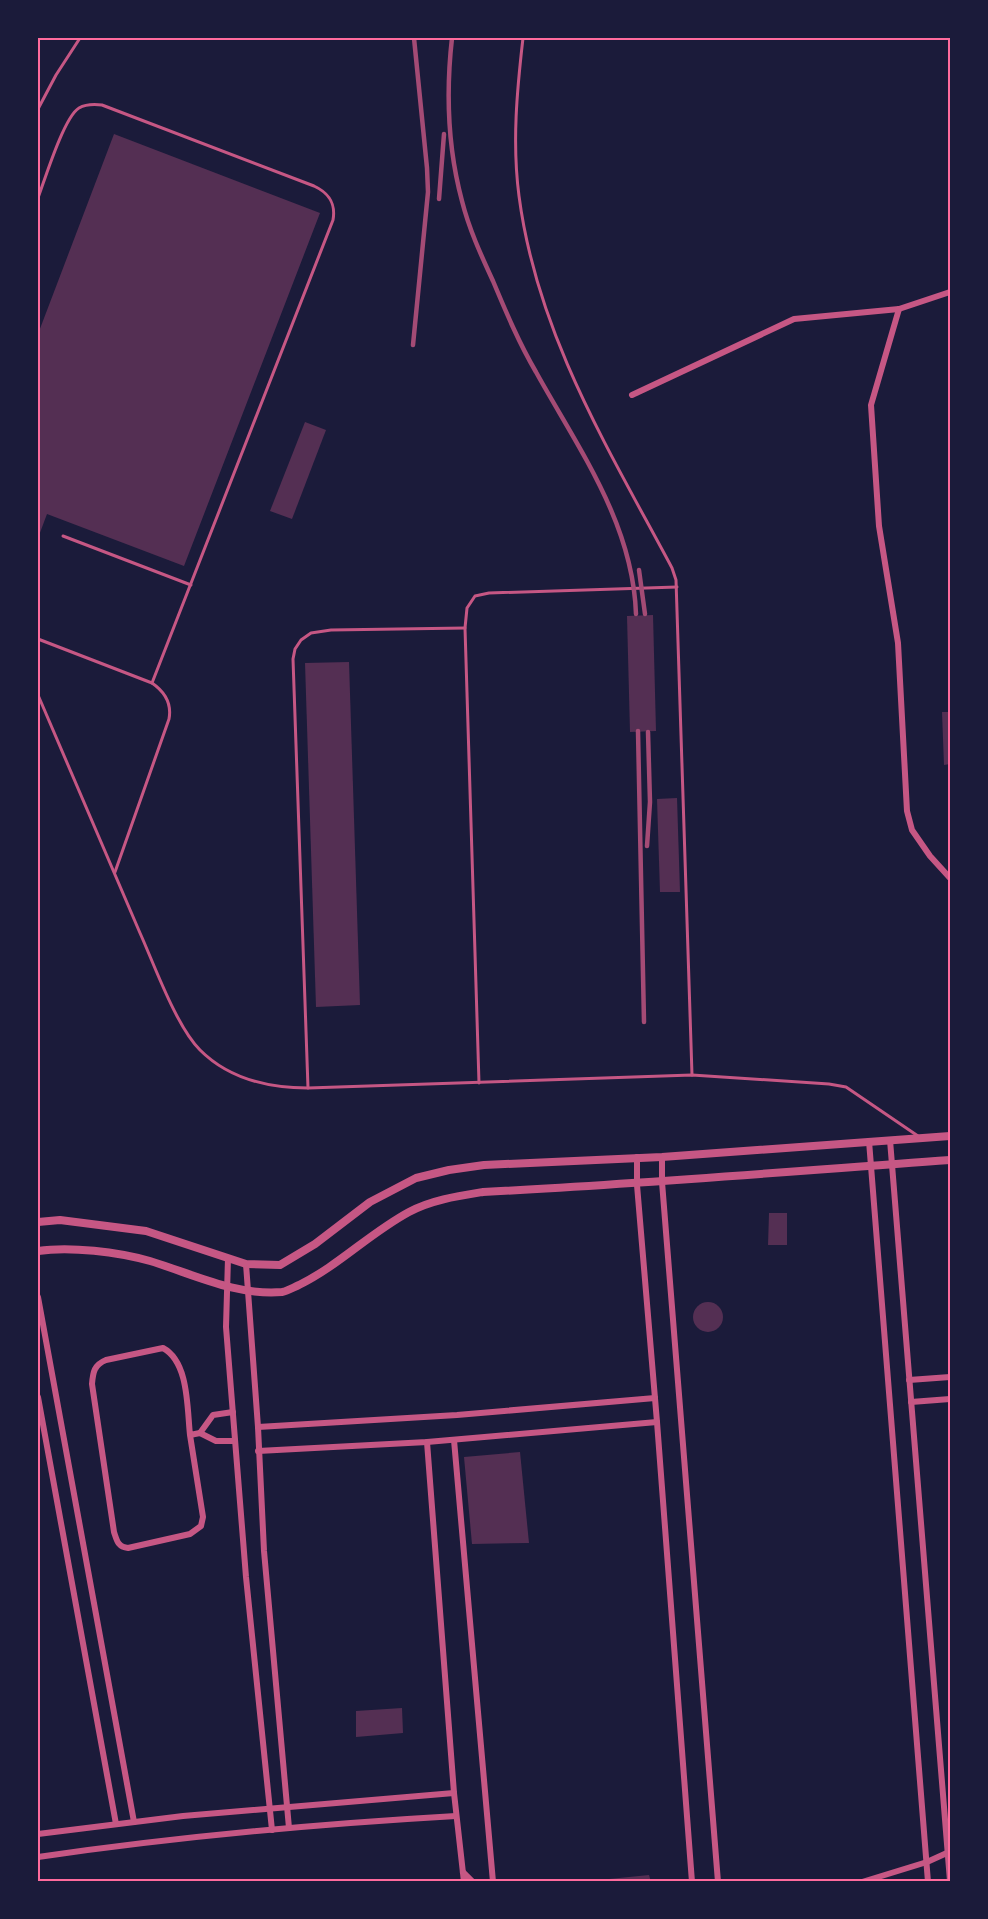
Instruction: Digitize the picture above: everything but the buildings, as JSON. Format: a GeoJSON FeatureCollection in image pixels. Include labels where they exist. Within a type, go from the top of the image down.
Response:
{"type":"FeatureCollection","features":[{"type":"Feature","properties":{"kind":"street"},"geometry":{"type":"LineString","coordinates":[[632,395],[794,319],[898,309],[951,292]]}},
{"type":"Feature","properties":{"kind":"street"},"geometry":{"type":"LineString","coordinates":[[898,309],[871,405],[879,526],[898,643],[907,812],[912,830],[930,856],[951,878]]}},
{"type":"Feature","properties":{"kind":"street"},"geometry":{"type":"LineString","coordinates":[[38,1222],[60,1220],[146,1231],[246,1264],[280,1265],[315,1244],[370,1202],[416,1178],[449,1170],[484,1165],[662,1157],[951,1136]]}},
{"type":"Feature","properties":{"kind":"street"},"geometry":{"type":"LineString","coordinates":[[890,1140],[949,1853],[949,1881]]}},
{"type":"Feature","properties":{"kind":"street"},"geometry":{"type":"LineString","coordinates":[[869,1141],[928,1881]]}},
{"type":"Feature","properties":{"kind":"street"},"geometry":{"type":"LineString","coordinates":[[637,1157],[637,1185],[692,1881]]}},
{"type":"Feature","properties":{"kind":"street"},"geometry":{"type":"LineString","coordinates":[[662,1157],[662,1182],[718,1881]]}},
{"type":"Feature","properties":{"kind":"street"},"geometry":{"type":"LineString","coordinates":[[38,1251],[55,1248],[78,1249],[148,1261],[227,1287],[247,1291],[284,1292],[310,1279],[408,1213],[427,1203],[483,1192],[637,1185],[951,1160]]}},
{"type":"Feature","properties":{"kind":"street"},"geometry":{"type":"LineString","coordinates":[[228,1258],[226,1327],[246,1577],[272,1830]]}},
{"type":"Feature","properties":{"kind":"street"},"geometry":{"type":"LineString","coordinates":[[246,1264],[264,1551],[289,1828]]}},
{"type":"Feature","properties":{"kind":"street"},"geometry":{"type":"LineString","coordinates":[[38,1297],[134,1822]]}},
{"type":"Feature","properties":{"kind":"street"},"geometry":{"type":"LineString","coordinates":[[163,1348],[169,1351],[182,1368],[190,1435],[203,1517],[201,1526],[190,1534],[128,1548],[122,1547],[117,1542],[114,1532],[92,1384],[93,1371],[98,1364],[106,1360],[163,1348]]}},
{"type":"Feature","properties":{"kind":"street"},"geometry":{"type":"LineString","coordinates":[[909,1380],[951,1377]]}},
{"type":"Feature","properties":{"kind":"street"},"geometry":{"type":"LineString","coordinates":[[38,1397],[117,1824]]}},
{"type":"Feature","properties":{"kind":"street"},"geometry":{"type":"LineString","coordinates":[[258,1427],[457,1415],[655,1398]]}},
{"type":"Feature","properties":{"kind":"street"},"geometry":{"type":"LineString","coordinates":[[911,1402],[951,1399]]}},
{"type":"Feature","properties":{"kind":"street"},"geometry":{"type":"LineString","coordinates":[[200,1433],[213,1415],[233,1412]]}},
{"type":"Feature","properties":{"kind":"street"},"geometry":{"type":"LineString","coordinates":[[258,1451],[427,1442],[657,1422]]}},
{"type":"Feature","properties":{"kind":"street"},"geometry":{"type":"LineString","coordinates":[[190,1435],[200,1433],[216,1441],[235,1441]]}},
{"type":"Feature","properties":{"kind":"street"},"geometry":{"type":"LineString","coordinates":[[454,1440],[493,1881]]}},
{"type":"Feature","properties":{"kind":"street"},"geometry":{"type":"LineString","coordinates":[[427,1442],[454,1793],[464,1881]]}},
{"type":"Feature","properties":{"kind":"street"},"geometry":{"type":"LineString","coordinates":[[38,1834],[134,1822],[454,1793]]}},
{"type":"Feature","properties":{"kind":"street"},"geometry":{"type":"LineString","coordinates":[[38,1857],[149,1841],[456,1816]]}},
{"type":"Feature","properties":{"kind":"street"},"geometry":{"type":"LineString","coordinates":[[862,1881],[927,1862],[949,1853]]}},
{"type":"Feature","properties":{"kind":"street"},"geometry":{"type":"LineString","coordinates":[[463,1872],[473,1881]]}},
{"type":"Feature","properties":{"kind":"lane"},"geometry":{"type":"LineString","coordinates":[[38,109],[56,75],[80,38]]}},
{"type":"Feature","properties":{"kind":"lane"},"geometry":{"type":"LineString","coordinates":[[523,38],[515,126],[516,160],[525,231],[542,301],[572,379],[672,568],[677,587],[692,1075]]}},
{"type":"Feature","properties":{"kind":"lane"},"geometry":{"type":"LineString","coordinates":[[38,198],[67,122],[78,108],[93,104],[102,105],[315,186],[326,192],[332,201],[333,220],[152,683]]}},
{"type":"Feature","properties":{"kind":"lane"},"geometry":{"type":"LineString","coordinates":[[63,537],[191,585]]}},
{"type":"Feature","properties":{"kind":"lane"},"geometry":{"type":"LineString","coordinates":[[479,1083],[465,628],[467,608],[472,598],[478,594],[498,592],[677,587]]}},
{"type":"Feature","properties":{"kind":"lane"},"geometry":{"type":"LineString","coordinates":[[308,1088],[293,659],[295,649],[306,636],[331,630],[465,628]]}},
{"type":"Feature","properties":{"kind":"lane"},"geometry":{"type":"LineString","coordinates":[[38,639],[152,683],[166,695],[170,712],[169,719],[114,873]]}},
{"type":"Feature","properties":{"kind":"lane"},"geometry":{"type":"LineString","coordinates":[[38,695],[183,1027],[199,1049],[221,1067],[243,1079],[272,1086],[308,1088],[692,1075],[829,1084],[846,1087],[921,1138]]}},
{"type":"Feature","properties":{"kind":"railway"},"geometry":{"type":"LineString","coordinates":[[413,345],[428,192],[414,38]]}},
{"type":"Feature","properties":{"kind":"railway"},"geometry":{"type":"LineString","coordinates":[[452,38],[449,120],[457,181],[468,222],[518,339],[601,487],[614,517],[633,581],[636,614]]}},
{"type":"Feature","properties":{"kind":"railway"},"geometry":{"type":"LineString","coordinates":[[439,199],[444,134]]}},
{"type":"Feature","properties":{"kind":"railway"},"geometry":{"type":"LineString","coordinates":[[639,570],[645,614]]}},
{"type":"Feature","properties":{"kind":"railway"},"geometry":{"type":"LineString","coordinates":[[638,731],[644,1022]]}},
{"type":"Feature","properties":{"kind":"railway"},"geometry":{"type":"LineString","coordinates":[[647,846],[650,802],[648,732]]}}]}
